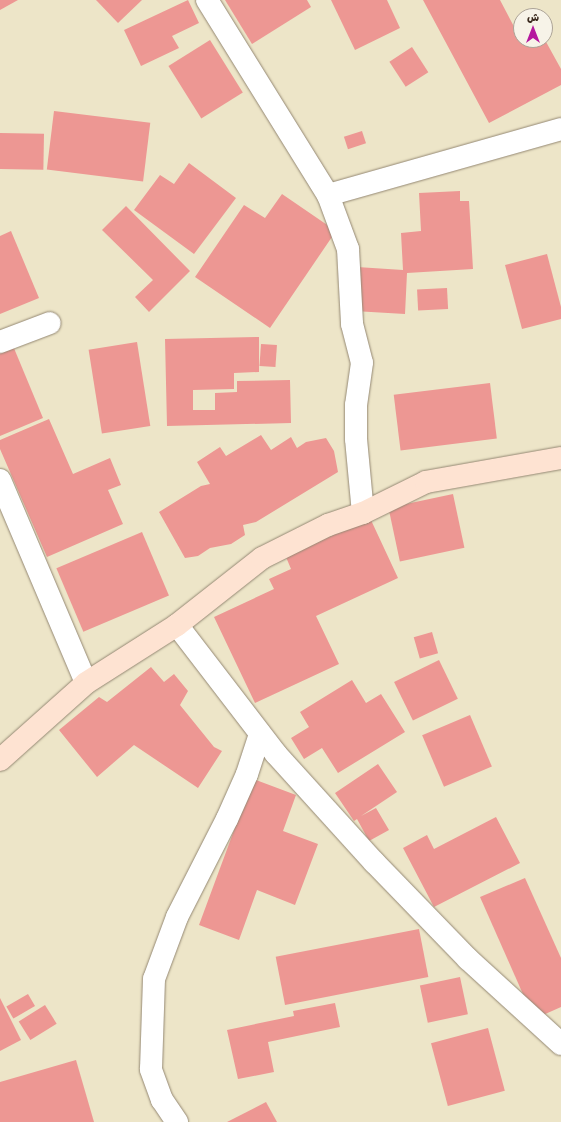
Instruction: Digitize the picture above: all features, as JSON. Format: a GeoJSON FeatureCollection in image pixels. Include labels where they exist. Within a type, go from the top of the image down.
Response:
{"type":"FeatureCollection","features":[{"type":"Feature","properties":{"kind":"street"},"geometry":{"type":"LineString","coordinates":[[207,0],[328,195],[348,249],[352,324],[362,363],[356,405],[356,439],[363,513]]}},
{"type":"Feature","properties":{"kind":"street"},"geometry":{"type":"LineString","coordinates":[[328,195],[561,129]]}},
{"type":"Feature","properties":{"kind":"street"},"geometry":{"type":"LineString","coordinates":[[0,342],[50,323]]}},
{"type":"Feature","properties":{"kind":"street"},"geometry":{"type":"LineString","coordinates":[[0,760],[86,683],[177,626],[262,558],[328,525],[363,513],[426,482],[561,458]]}},
{"type":"Feature","properties":{"kind":"street"},"geometry":{"type":"LineString","coordinates":[[0,480],[86,683]]}},
{"type":"Feature","properties":{"kind":"street"},"geometry":{"type":"LineString","coordinates":[[177,626],[276,754],[374,862],[468,959],[561,1044]]}},
{"type":"Feature","properties":{"kind":"street"},"geometry":{"type":"LineString","coordinates":[[177,1122],[162,1100],[152,1068],[154,979],[177,917],[227,819],[247,774],[260,734]]}},
{"type":"Feature","properties":{"kind":"building"},"geometry":{"type":"Polygon","coordinates":[[[0,0],[18,0],[0,10],[0,0]]]}},
{"type":"Feature","properties":{"kind":"building"},"geometry":{"type":"Polygon","coordinates":[[[96,0],[142,0],[118,23],[96,0]]]}},
{"type":"Feature","properties":{"kind":"building"},"geometry":{"type":"Polygon","coordinates":[[[188,0],[199,23],[172,36],[179,48],[141,66],[124,30],[188,0]]]}},
{"type":"Feature","properties":{"kind":"building"},"geometry":{"type":"Polygon","coordinates":[[[225,0],[307,0],[311,7],[252,44],[225,0]]]}},
{"type":"Feature","properties":{"kind":"building"},"geometry":{"type":"Polygon","coordinates":[[[331,0],[387,0],[400,28],[355,50],[331,0]]]}},
{"type":"Feature","properties":{"kind":"building"},"geometry":{"type":"Polygon","coordinates":[[[423,0],[500,0],[513,25],[513,48],[549,48],[561,69],[561,85],[489,123],[423,0]]]}},
{"type":"Feature","properties":{"kind":"building"},"geometry":{"type":"Polygon","coordinates":[[[210,40],[243,93],[201,119],[168,66],[210,40]]]}},
{"type":"Feature","properties":{"kind":"building"},"geometry":{"type":"Polygon","coordinates":[[[412,47],[428,72],[406,87],[389,62],[412,47]]]}},
{"type":"Feature","properties":{"kind":"building"},"geometry":{"type":"Polygon","coordinates":[[[54,111],[150,123],[143,181],[47,170],[54,111]]]}},
{"type":"Feature","properties":{"kind":"building"},"geometry":{"type":"Polygon","coordinates":[[[362,131],[366,143],[348,149],[344,137],[362,131]]]}},
{"type":"Feature","properties":{"kind":"building"},"geometry":{"type":"Polygon","coordinates":[[[0,133],[44,134],[43,170],[0,169],[0,133]]]}},
{"type":"Feature","properties":{"kind":"building"},"geometry":{"type":"Polygon","coordinates":[[[189,163],[236,198],[194,254],[134,210],[160,175],[174,184],[189,163]]]}},
{"type":"Feature","properties":{"kind":"building"},"geometry":{"type":"Polygon","coordinates":[[[460,191],[460,201],[469,201],[473,269],[407,273],[405,314],[354,311],[357,267],[403,270],[401,233],[421,231],[419,193],[460,191]]]}},
{"type":"Feature","properties":{"kind":"building"},"geometry":{"type":"Polygon","coordinates":[[[282,194],[336,231],[270,328],[195,277],[244,205],[265,218],[282,194]]]}},
{"type":"Feature","properties":{"kind":"building"},"geometry":{"type":"Polygon","coordinates":[[[126,206],[190,271],[149,312],[135,297],[153,280],[102,230],[126,206]]]}},
{"type":"Feature","properties":{"kind":"building"},"geometry":{"type":"Polygon","coordinates":[[[11,231],[39,298],[0,314],[0,236],[11,231]]]}},
{"type":"Feature","properties":{"kind":"building"},"geometry":{"type":"Polygon","coordinates":[[[547,254],[561,307],[561,319],[522,329],[505,265],[547,254]]]}},
{"type":"Feature","properties":{"kind":"building"},"geometry":{"type":"Polygon","coordinates":[[[447,288],[448,309],[418,311],[417,290],[447,288]]]}},
{"type":"Feature","properties":{"kind":"building"},"geometry":{"type":"Polygon","coordinates":[[[259,337],[259,372],[234,373],[234,389],[193,390],[193,410],[215,410],[215,393],[237,392],[237,381],[290,380],[291,423],[167,426],[165,339],[259,337]]]}},
{"type":"Feature","properties":{"kind":"building"},"geometry":{"type":"Polygon","coordinates":[[[11,341],[43,418],[0,436],[0,345],[11,341]]]}},
{"type":"Feature","properties":{"kind":"building"},"geometry":{"type":"Polygon","coordinates":[[[137,342],[150,426],[102,434],[89,350],[137,342]]]}},
{"type":"Feature","properties":{"kind":"building"},"geometry":{"type":"Polygon","coordinates":[[[261,344],[277,345],[275,367],[259,366],[261,344]]]}},
{"type":"Feature","properties":{"kind":"building"},"geometry":{"type":"Polygon","coordinates":[[[490,383],[497,439],[401,450],[394,395],[490,383]]]}},
{"type":"Feature","properties":{"kind":"building"},"geometry":{"type":"Polygon","coordinates":[[[49,419],[73,474],[110,458],[121,485],[108,490],[123,524],[47,557],[0,449],[0,440],[49,419]]]}},
{"type":"Feature","properties":{"kind":"building"},"geometry":{"type":"Polygon","coordinates":[[[261,435],[271,450],[291,437],[297,448],[306,442],[326,438],[334,451],[338,472],[256,522],[243,525],[245,535],[231,544],[210,548],[198,556],[185,558],[159,512],[201,486],[210,484],[197,462],[220,447],[226,456],[261,435]]]}},
{"type":"Feature","properties":{"kind":"building"},"geometry":{"type":"Polygon","coordinates":[[[453,494],[464,548],[400,562],[388,508],[453,494]]]}},
{"type":"Feature","properties":{"kind":"building"},"geometry":{"type":"Polygon","coordinates":[[[370,518],[398,578],[316,616],[339,664],[255,703],[214,617],[274,589],[269,579],[291,569],[286,557],[370,518]]]}},
{"type":"Feature","properties":{"kind":"building"},"geometry":{"type":"Polygon","coordinates":[[[142,532],[169,596],[83,632],[56,568],[142,532]]]}},
{"type":"Feature","properties":{"kind":"building"},"geometry":{"type":"Polygon","coordinates":[[[432,632],[438,653],[420,658],[414,637],[432,632]]]}},
{"type":"Feature","properties":{"kind":"building"},"geometry":{"type":"Polygon","coordinates":[[[439,660],[458,699],[413,721],[394,682],[439,660]]]}},
{"type":"Feature","properties":{"kind":"building"},"geometry":{"type":"Polygon","coordinates":[[[151,667],[164,682],[174,674],[188,691],[180,705],[214,747],[222,751],[198,788],[134,745],[97,777],[59,730],[99,697],[107,702],[151,667]]]}},
{"type":"Feature","properties":{"kind":"building"},"geometry":{"type":"Polygon","coordinates":[[[352,680],[366,703],[381,694],[405,732],[338,773],[322,748],[304,759],[291,738],[309,727],[300,712],[352,680]]]}},
{"type":"Feature","properties":{"kind":"building"},"geometry":{"type":"Polygon","coordinates":[[[470,715],[492,767],[444,787],[422,735],[470,715]]]}},
{"type":"Feature","properties":{"kind":"building"},"geometry":{"type":"Polygon","coordinates":[[[378,764],[397,792],[361,816],[376,808],[389,830],[369,841],[357,819],[354,821],[335,793],[378,764]]]}},
{"type":"Feature","properties":{"kind":"building"},"geometry":{"type":"Polygon","coordinates":[[[253,779],[296,795],[283,831],[318,844],[295,905],[257,890],[239,940],[199,925],[253,779]]]}},
{"type":"Feature","properties":{"kind":"building"},"geometry":{"type":"Polygon","coordinates":[[[496,817],[520,863],[434,907],[403,848],[427,835],[434,849],[496,817]]]}},
{"type":"Feature","properties":{"kind":"building"},"geometry":{"type":"Polygon","coordinates":[[[525,878],[561,958],[561,1007],[534,1019],[480,897],[525,878]]]}},
{"type":"Feature","properties":{"kind":"building"},"geometry":{"type":"Polygon","coordinates":[[[419,929],[428,977],[285,1005],[276,957],[419,929]]]}},
{"type":"Feature","properties":{"kind":"building"},"geometry":{"type":"Polygon","coordinates":[[[460,977],[468,1014],[428,1023],[420,986],[460,977]]]}},
{"type":"Feature","properties":{"kind":"building"},"geometry":{"type":"Polygon","coordinates":[[[28,994],[35,1006],[13,1019],[6,1006],[28,994]]]}},
{"type":"Feature","properties":{"kind":"building"},"geometry":{"type":"Polygon","coordinates":[[[0,998],[21,1040],[0,1051],[0,998]]]}},
{"type":"Feature","properties":{"kind":"building"},"geometry":{"type":"Polygon","coordinates":[[[335,1003],[340,1027],[268,1042],[274,1072],[238,1079],[227,1030],[294,1016],[293,1011],[335,1003]]]}},
{"type":"Feature","properties":{"kind":"building"},"geometry":{"type":"Polygon","coordinates":[[[45,1005],[57,1024],[30,1040],[19,1021],[45,1005]]]}},
{"type":"Feature","properties":{"kind":"building"},"geometry":{"type":"Polygon","coordinates":[[[488,1028],[505,1091],[448,1106],[431,1043],[488,1028]]]}},
{"type":"Feature","properties":{"kind":"building"},"geometry":{"type":"Polygon","coordinates":[[[76,1060],[94,1122],[0,1122],[0,1082],[76,1060]]]}},
{"type":"Feature","properties":{"kind":"building"},"geometry":{"type":"Polygon","coordinates":[[[266,1102],[277,1122],[227,1122],[266,1102]]]}}]}
